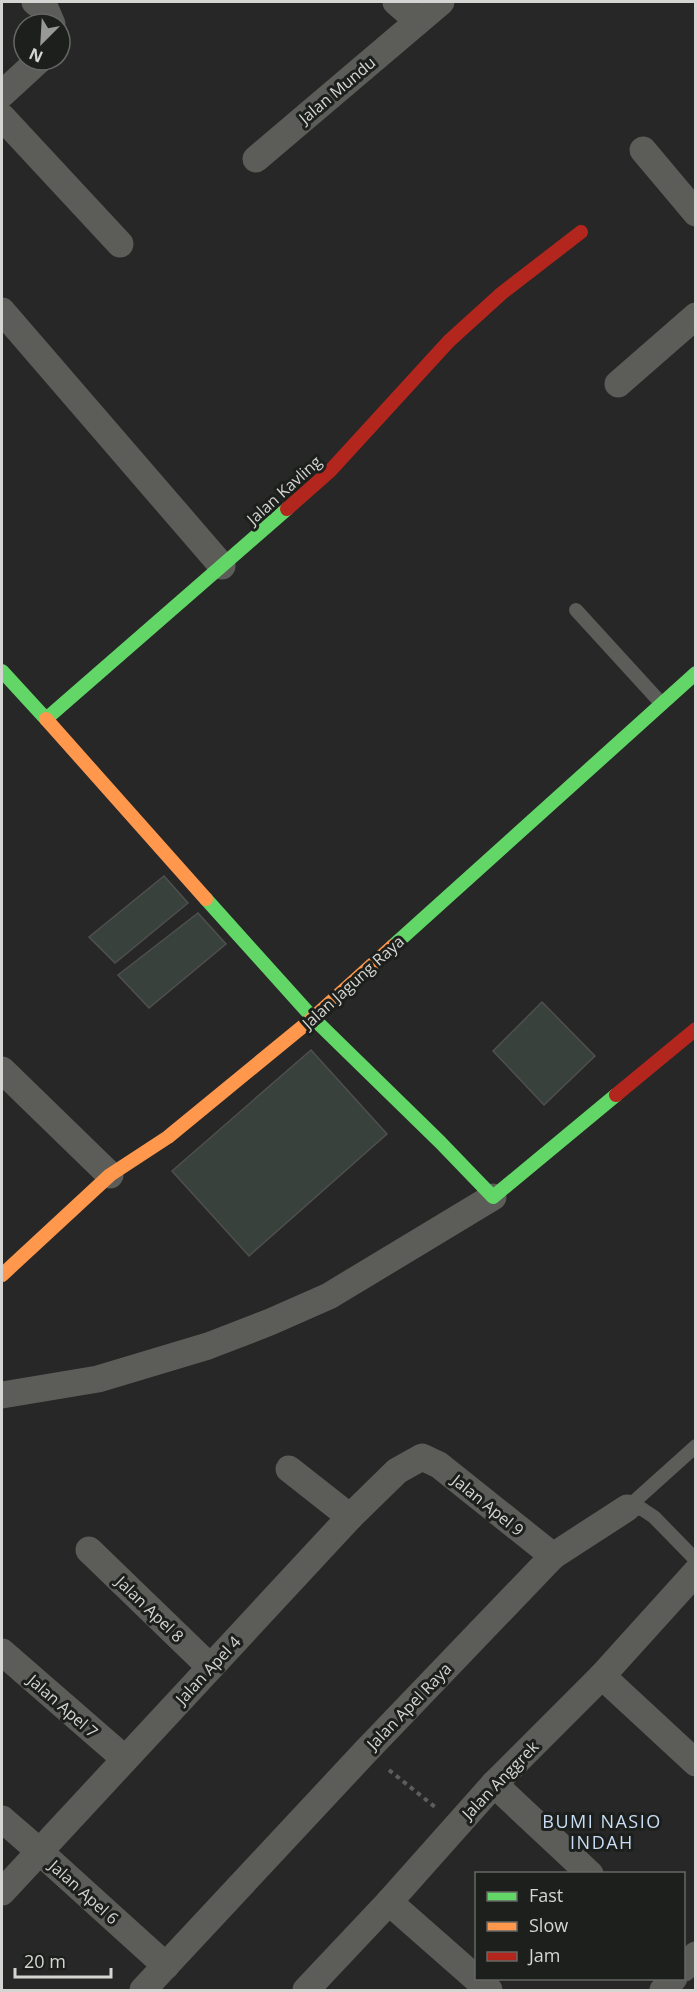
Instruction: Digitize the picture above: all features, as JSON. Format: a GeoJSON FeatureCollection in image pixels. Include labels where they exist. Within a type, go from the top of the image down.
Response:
{"type":"FeatureCollection","features":[{"type":"Feature","properties":{"kind":"street"},"geometry":{"type":"LineString","coordinates":[[396,2],[418,21]]}},
{"type":"Feature","properties":{"kind":"street","name":"Jalan Mundu"},"geometry":{"type":"LineString","coordinates":[[256,159],[441,2]]}},
{"type":"Feature","properties":{"kind":"street"},"geometry":{"type":"LineString","coordinates":[[2,94],[26,72]]}},
{"type":"Feature","properties":{"kind":"street"},"geometry":{"type":"LineString","coordinates":[[2,117],[120,243]]}},
{"type":"Feature","properties":{"kind":"street"},"geometry":{"type":"LineString","coordinates":[[643,150],[696,213]]}},
{"type":"Feature","properties":{"kind":"street","name":"Jalan Kavling"},"geometry":{"type":"LineString","coordinates":[[46,719],[330,471],[449,341],[501,293],[581,232]]}},
{"type":"Feature","properties":{"kind":"street"},"geometry":{"type":"LineString","coordinates":[[2,311],[222,566]]}},
{"type":"Feature","properties":{"kind":"street"},"geometry":{"type":"LineString","coordinates":[[618,384],[696,316]]}},
{"type":"Feature","properties":{"kind":"street"},"geometry":{"type":"LineString","coordinates":[[2,671],[313,1018],[493,1197]]}},
{"type":"Feature","properties":{"kind":"street","name":"Jalan Jagung Raya"},"geometry":{"type":"LineString","coordinates":[[2,1275],[110,1175],[168,1137],[313,1018],[696,673]]}},
{"type":"Feature","properties":{"kind":"street"},"geometry":{"type":"LineString","coordinates":[[2,1395],[98,1378],[208,1346],[330,1296],[493,1197],[696,1029]]}},
{"type":"Feature","properties":{"kind":"street"},"geometry":{"type":"LineString","coordinates":[[2,1070],[110,1175]]}},
{"type":"Feature","properties":{"kind":"street","name":"Jalan Apel 4"},"geometry":{"type":"LineString","coordinates":[[2,1892],[350,1517],[397,1471],[422,1457]]}},
{"type":"Feature","properties":{"kind":"street","name":"Jalan Apel 9"},"geometry":{"type":"LineString","coordinates":[[422,1457],[439,1465],[553,1556]]}},
{"type":"Feature","properties":{"kind":"street"},"geometry":{"type":"LineString","coordinates":[[289,1469],[350,1517]]}},
{"type":"Feature","properties":{"kind":"street","name":"Jalan Apel Raya"},"geometry":{"type":"LineString","coordinates":[[143,1990],[366,1751],[553,1556],[627,1508]]}},
{"type":"Feature","properties":{"kind":"street","name":"Jalan Apel 8"},"geometry":{"type":"LineString","coordinates":[[89,1550],[210,1667]]}},
{"type":"Feature","properties":{"kind":"street","name":"Jalan Anggrek"},"geometry":{"type":"LineString","coordinates":[[306,1990],[389,1902],[494,1784],[602,1676],[696,1572]]}},
{"type":"Feature","properties":{"kind":"street","name":"Jalan Apel 7"},"geometry":{"type":"LineString","coordinates":[[2,1652],[125,1759]]}},
{"type":"Feature","properties":{"kind":"street"},"geometry":{"type":"LineString","coordinates":[[602,1676],[696,1763]]}},
{"type":"Feature","properties":{"kind":"street"},"geometry":{"type":"LineString","coordinates":[[494,1784],[588,1872]]}},
{"type":"Feature","properties":{"kind":"street","name":"Jalan Apel 6"},"geometry":{"type":"LineString","coordinates":[[2,1819],[166,1966]]}},
{"type":"Feature","properties":{"kind":"street"},"geometry":{"type":"LineString","coordinates":[[389,1902],[475,1978]]}},
{"type":"Feature","properties":{"kind":"street"},"geometry":{"type":"LineString","coordinates":[[478,1980],[489,1990]]}},
{"type":"Feature","properties":{"kind":"lane"},"geometry":{"type":"LineString","coordinates":[[576,610],[661,703]]}},
{"type":"Feature","properties":{"kind":"lane","name":"Jalan Apel Raya"},"geometry":{"type":"LineString","coordinates":[[627,1508],[696,1446]]}},
{"type":"Feature","properties":{"kind":"lane"},"geometry":{"type":"LineString","coordinates":[[627,1508],[642,1509],[654,1517],[696,1560]]}},
{"type":"Feature","properties":{"kind":"path"},"geometry":{"type":"LineString","coordinates":[[366,1751],[456,1825]]}},
{"type":"Feature","properties":{"kind":"building"},"geometry":{"type":"Polygon","coordinates":[[[164,876],[188,903],[115,963],[89,937],[164,876]]]}},
{"type":"Feature","properties":{"kind":"building"},"geometry":{"type":"Polygon","coordinates":[[[198,913],[226,944],[149,1008],[118,975],[198,913]]]}},
{"type":"Feature","properties":{"kind":"building"},"geometry":{"type":"Polygon","coordinates":[[[542,1002],[595,1056],[544,1105],[493,1051],[542,1002]]]}},
{"type":"Feature","properties":{"kind":"building"},"geometry":{"type":"Polygon","coordinates":[[[311,1050],[387,1134],[249,1256],[172,1171],[311,1050]]]}},
{"type":"Feature","properties":{"kind":"traffic: fast"},"geometry":{"type":"LineString","coordinates":[[2,671],[46,719],[287,509]]}},
{"type":"Feature","properties":{"kind":"traffic: fast"},"geometry":{"type":"LineString","coordinates":[[393,946],[696,673]]}},
{"type":"Feature","properties":{"kind":"traffic: fast"},"geometry":{"type":"LineString","coordinates":[[206,899],[313,1018],[493,1197],[616,1095]]}},
{"type":"Feature","properties":{"kind":"traffic: slow"},"geometry":{"type":"LineString","coordinates":[[46,719],[206,899]]}},
{"type":"Feature","properties":{"kind":"traffic: slow"},"geometry":{"type":"LineString","coordinates":[[2,1275],[110,1175],[168,1137],[313,1018],[393,946]]}},
{"type":"Feature","properties":{"kind":"traffic: jam"},"geometry":{"type":"LineString","coordinates":[[287,509],[330,471],[449,341],[502,293],[581,232]]}},
{"type":"Feature","properties":{"kind":"traffic: jam"},"geometry":{"type":"LineString","coordinates":[[616,1095],[696,1029]]}},
{"type":"Feature","properties":{"kind":"district","name":"BUMI NASIO INDAH"},"geometry":{"type":"Point","coordinates":[602,1831]}}]}
